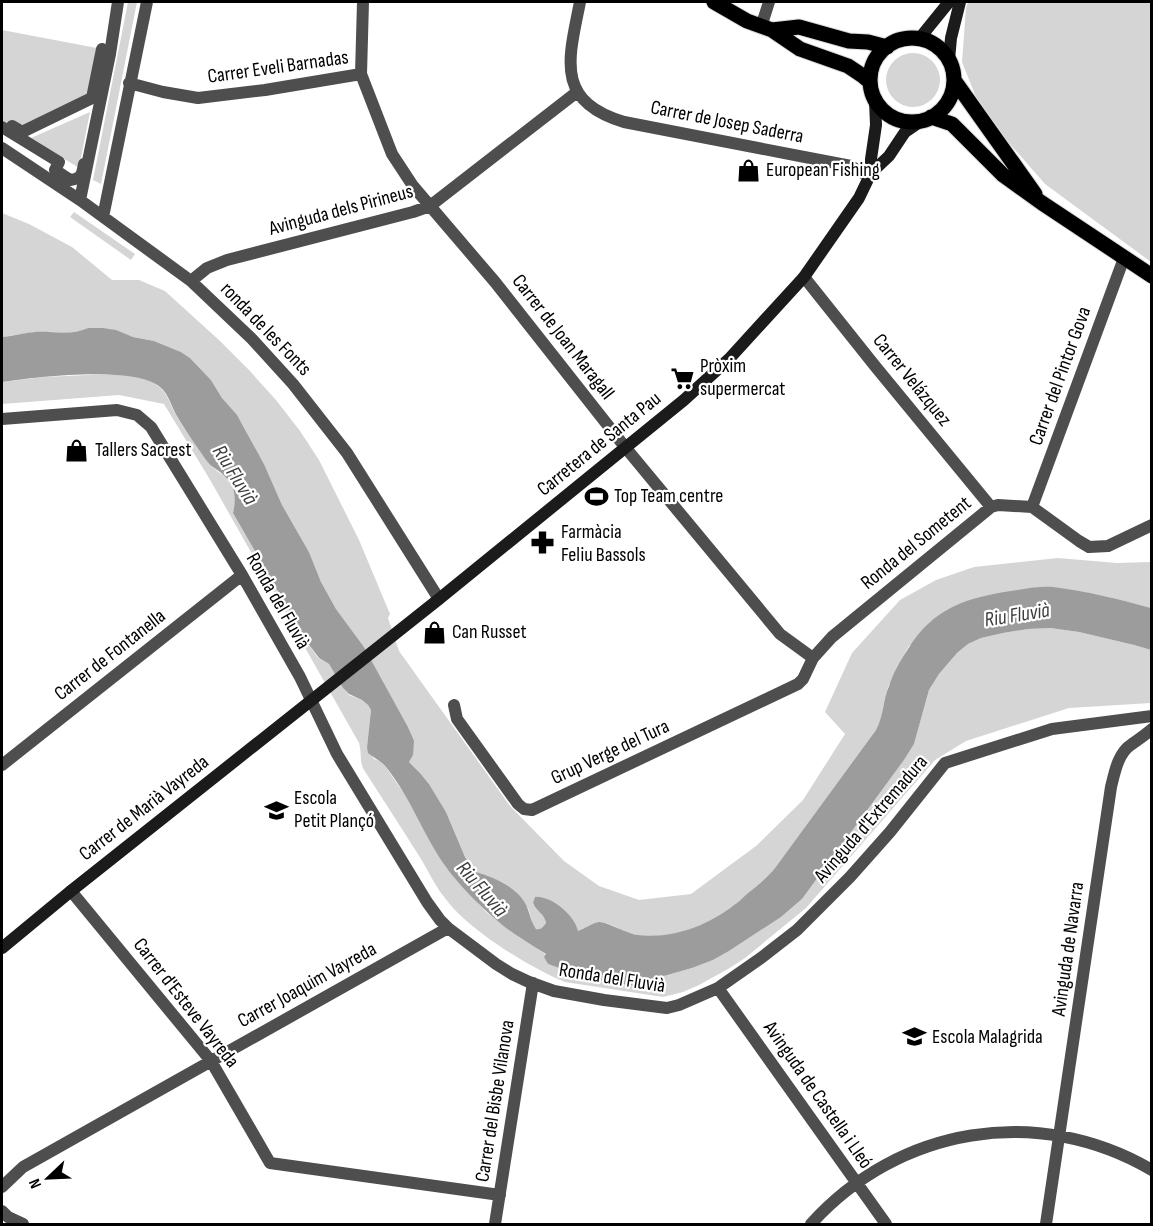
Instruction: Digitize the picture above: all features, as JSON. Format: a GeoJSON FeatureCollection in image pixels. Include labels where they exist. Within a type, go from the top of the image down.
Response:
{"type":"FeatureCollection","features":[{"type":"Feature","properties":{"kind":"main road"},"geometry":{"type":"LineString","coordinates":[[714,2],[800,49],[848,66],[870,82]]}},
{"type":"Feature","properties":{"kind":"main road"},"geometry":{"type":"LineString","coordinates":[[919,39],[949,2]]}},
{"type":"Feature","properties":{"kind":"main road"},"geometry":{"type":"LineString","coordinates":[[926,119],[943,108],[953,88],[953,73],[949,60],[951,38],[960,2]]}},
{"type":"Feature","properties":{"kind":"main road"},"geometry":{"type":"LineString","coordinates":[[767,29],[799,27],[849,41],[868,42],[887,47]]}},
{"type":"Feature","properties":{"kind":"main road"},"geometry":{"type":"LineString","coordinates":[[949,60],[936,46],[919,39],[902,39],[887,47],[875,60],[871,70],[870,82],[875,101],[884,111],[908,122],[926,119],[952,124],[1003,176],[1152,276]]}},
{"type":"Feature","properties":{"kind":"main road"},"geometry":{"type":"LineString","coordinates":[[954,80],[1042,203]]}},
{"type":"Feature","properties":{"kind":"main road","name":"Carretera de Santa Pau"},"geometry":{"type":"LineString","coordinates":[[870,175],[876,125],[875,101]]}},
{"type":"Feature","properties":{"kind":"main road","name":"Carretera de Santa Pau"},"geometry":{"type":"LineString","coordinates":[[312,700],[684,400],[729,359],[804,277],[859,198],[870,175],[889,156],[905,132],[926,119]]}},
{"type":"Feature","properties":{"kind":"main road","name":"Carrer de Marià Vayreda"},"geometry":{"type":"LineString","coordinates":[[2,948],[312,700]]}},
{"type":"Feature","properties":{"kind":"street"},"geometry":{"type":"LineString","coordinates":[[80,200],[110,54],[118,2]]}},
{"type":"Feature","properties":{"kind":"street"},"geometry":{"type":"LineString","coordinates":[[103,217],[147,2]]}},
{"type":"Feature","properties":{"kind":"street","name":"Carrer de Joan Maragall"},"geometry":{"type":"LineString","coordinates":[[363,2],[361,74],[392,154],[413,186],[495,282],[625,447],[780,634],[813,658]]}},
{"type":"Feature","properties":{"kind":"street"},"geometry":{"type":"LineString","coordinates":[[579,94],[572,78],[570,54],[580,2]]}},
{"type":"Feature","properties":{"kind":"street"},"geometry":{"type":"LineString","coordinates":[[767,29],[769,2]]}},
{"type":"Feature","properties":{"kind":"street"},"geometry":{"type":"LineString","coordinates":[[2,120],[22,132],[92,99],[102,49],[107,50],[82,174],[78,179],[70,180],[55,170],[59,162],[2,127]]}},
{"type":"Feature","properties":{"kind":"street","name":"Carrer Eveli Barnadas"},"geometry":{"type":"LineString","coordinates":[[129,83],[198,98],[265,90],[361,74]]}},
{"type":"Feature","properties":{"kind":"street","name":"Carrer de Josep Saderra"},"geometry":{"type":"LineString","coordinates":[[579,94],[597,110],[624,122],[851,166],[870,175]]}},
{"type":"Feature","properties":{"kind":"street","name":"Avinguda dels Pirineus"},"geometry":{"type":"LineString","coordinates":[[191,281],[207,268],[227,260],[430,206],[579,94]]}},
{"type":"Feature","properties":{"kind":"street","name":"ronda de les Fonts"},"geometry":{"type":"LineString","coordinates":[[2,148],[80,200],[191,281],[252,339],[293,384],[347,453],[439,599]]}},
{"type":"Feature","properties":{"kind":"street","name":"Carrer del Pintor Gova"},"geometry":{"type":"LineString","coordinates":[[1032,507],[1124,258]]}},
{"type":"Feature","properties":{"kind":"street","name":"Carrer Velázquez"},"geometry":{"type":"LineString","coordinates":[[804,277],[991,507]]}},
{"type":"Feature","properties":{"kind":"street","name":"Ronda del Fluvià"},"geometry":{"type":"LineString","coordinates":[[2,419],[117,410],[137,415],[151,427],[242,575],[312,700],[337,754],[427,902],[448,928]]}},
{"type":"Feature","properties":{"kind":"street","name":"Ronda del Sometent"},"geometry":{"type":"LineString","coordinates":[[813,658],[839,631],[991,507],[998,505],[1032,507]]}},
{"type":"Feature","properties":{"kind":"street"},"geometry":{"type":"LineString","coordinates":[[1032,507],[1089,547],[1108,546],[1152,525]]}},
{"type":"Feature","properties":{"kind":"street","name":"Carrer de Fontanella"},"geometry":{"type":"LineString","coordinates":[[2,765],[242,575]]}},
{"type":"Feature","properties":{"kind":"street","name":"Grup Verge del Tura"},"geometry":{"type":"LineString","coordinates":[[454,705],[457,719],[518,804],[524,809],[532,810],[798,684],[803,679],[813,658]]}},
{"type":"Feature","properties":{"kind":"street","name":"Avinguda d'Extremadura"},"geometry":{"type":"LineString","coordinates":[[718,988],[761,958],[816,912],[890,832],[945,763],[1052,729],[1152,716]]}},
{"type":"Feature","properties":{"kind":"street","name":"Avinguda de Navarra"},"geometry":{"type":"LineString","coordinates":[[1046,1224],[1111,787],[1121,757],[1130,745],[1152,729]]}},
{"type":"Feature","properties":{"kind":"street","name":"Carrer d'Esteve Vayreda"},"geometry":{"type":"LineString","coordinates":[[71,891],[211,1061],[270,1163],[500,1195]]}},
{"type":"Feature","properties":{"kind":"street"},"geometry":{"type":"LineString","coordinates":[[448,928],[496,964],[533,983]]}},
{"type":"Feature","properties":{"kind":"street","name":"Carrer Joaquim Vayreda"},"geometry":{"type":"LineString","coordinates":[[2,1187],[23,1167],[448,928]]}},
{"type":"Feature","properties":{"kind":"street","name":"Ronda del Fluvià"},"geometry":{"type":"LineString","coordinates":[[533,983],[574,995],[667,1008],[718,988]]}},
{"type":"Feature","properties":{"kind":"street","name":"Carrer del Bisbe Vilanova"},"geometry":{"type":"LineString","coordinates":[[495,1224],[533,983]]}},
{"type":"Feature","properties":{"kind":"street","name":"Avinguda de Castella i Lleó"},"geometry":{"type":"LineString","coordinates":[[718,988],[886,1224]]}},
{"type":"Feature","properties":{"kind":"street"},"geometry":{"type":"LineString","coordinates":[[811,1224],[856,1182],[893,1160],[946,1140],[977,1134],[1011,1131],[1060,1135],[1104,1147],[1152,1170]]}},
{"type":"Feature","properties":{"kind":"street"},"geometry":{"type":"LineString","coordinates":[[2,1211],[8,1217],[23,1224]]}},
{"type":"Feature","properties":{"kind":"shaded area"},"geometry":{"type":"Polygon","coordinates":[[[128,2],[137,2],[101,184],[93,180],[128,2]]]}},
{"type":"Feature","properties":{"kind":"shaded area"},"geometry":{"type":"Polygon","coordinates":[[[968,2],[1151,2],[1151,262],[1045,184],[982,112],[962,62],[968,2]]]}},
{"type":"Feature","properties":{"kind":"shaded area"},"geometry":{"type":"Polygon","coordinates":[[[2,30],[102,49],[92,98],[22,132],[2,120],[2,30]]]}},
{"type":"Feature","properties":{"kind":"shaded area"},"geometry":{"type":"Polygon","coordinates":[[[913,53],[923,55],[932,61],[938,70],[940,80],[938,90],[932,99],[923,105],[913,107],[903,105],[894,99],[888,90],[886,80],[888,70],[894,61],[903,55],[913,53]]]}},
{"type":"Feature","properties":{"kind":"shaded area"},"geometry":{"type":"Polygon","coordinates":[[[90,112],[79,168],[31,138],[90,112]]]}},
{"type":"Feature","properties":{"kind":"shaded area"},"geometry":{"type":"Polygon","coordinates":[[[74,212],[135,254],[131,260],[70,217],[74,212]]]}},
{"type":"Feature","properties":{"kind":"shaded area"},"geometry":{"type":"Polygon","coordinates":[[[2,213],[29,224],[72,247],[112,280],[139,280],[165,291],[248,369],[276,400],[319,460],[359,540],[390,614],[388,618],[399,651],[510,806],[564,861],[599,886],[639,900],[691,894],[756,846],[803,800],[845,734],[825,712],[852,653],[900,600],[936,580],[974,567],[1058,558],[1117,563],[1151,562],[1151,608],[1080,591],[1037,587],[909,646],[888,687],[882,720],[876,730],[775,868],[736,904],[724,913],[689,930],[651,936],[633,934],[599,922],[578,932],[572,920],[555,903],[535,897],[533,904],[545,918],[546,923],[542,928],[536,929],[528,908],[503,883],[476,872],[465,857],[446,812],[429,784],[409,762],[413,744],[408,727],[364,647],[336,609],[321,582],[309,552],[282,505],[264,464],[241,422],[211,380],[181,352],[154,341],[110,329],[88,328],[67,333],[36,332],[2,337],[2,213]]]}},
{"type":"Feature","properties":{"kind":"shaded area"},"geometry":{"type":"Polygon","coordinates":[[[109,374],[141,378],[153,383],[164,392],[177,417],[206,460],[234,489],[233,513],[307,642],[318,658],[329,664],[349,695],[362,700],[371,710],[367,747],[374,759],[385,766],[405,795],[446,867],[486,912],[546,955],[548,964],[559,968],[629,986],[713,960],[781,917],[802,899],[904,760],[914,744],[929,690],[939,674],[957,653],[968,644],[981,638],[1028,629],[1050,628],[1079,632],[1151,650],[1151,703],[1069,708],[966,741],[935,760],[806,908],[745,958],[699,985],[663,997],[565,982],[517,957],[483,935],[455,910],[441,893],[364,770],[359,743],[209,478],[164,404],[119,395],[2,404],[2,382],[44,377],[109,374]]]}},
{"type":"Feature","properties":{"kind":"water","name":"Riu Fluvià"},"geometry":{"type":"Polygon","coordinates":[[[88,328],[116,330],[181,352],[211,380],[222,398],[237,415],[264,464],[282,505],[309,552],[321,582],[336,609],[364,647],[408,727],[414,741],[413,755],[409,762],[429,784],[446,812],[465,857],[476,872],[498,880],[518,894],[527,907],[536,929],[541,929],[546,923],[533,903],[535,897],[548,899],[555,903],[572,919],[578,931],[599,922],[634,934],[651,936],[677,933],[701,925],[736,904],[775,868],[876,730],[893,676],[918,635],[940,614],[952,607],[979,597],[1037,587],[1053,587],[1102,596],[1151,608],[1151,650],[1079,632],[1050,628],[1003,633],[981,638],[968,644],[939,674],[929,690],[914,744],[904,760],[802,899],[781,917],[713,960],[629,986],[559,968],[548,964],[544,957],[546,954],[489,914],[446,867],[395,779],[384,765],[368,753],[371,710],[362,700],[349,694],[343,688],[329,664],[319,658],[307,642],[233,513],[235,496],[232,486],[206,460],[178,418],[163,390],[147,380],[108,374],[84,374],[2,382],[2,337],[35,332],[75,332],[88,328]]]}},
{"type":"Feature","properties":{"kind":"place","name":"European Fishing"},"geometry":{"type":"Point","coordinates":[748,170]}},
{"type":"Feature","properties":{"kind":"place","name":"Pròxim supermercat"},"geometry":{"type":"Point","coordinates":[682,378]}},
{"type":"Feature","properties":{"kind":"place","name":"Tallers Sacrest"},"geometry":{"type":"Point","coordinates":[77,450]}},
{"type":"Feature","properties":{"kind":"place","name":"Top Team centre"},"geometry":{"type":"Point","coordinates":[596,496]}},
{"type":"Feature","properties":{"kind":"place","name":"Farmàcia Feliu Bassols"},"geometry":{"type":"Point","coordinates":[543,543]}},
{"type":"Feature","properties":{"kind":"place","name":"Can Russet"},"geometry":{"type":"Point","coordinates":[434,632]}},
{"type":"Feature","properties":{"kind":"place","name":"Escola Petit Plançó"},"geometry":{"type":"Point","coordinates":[276,810]}},
{"type":"Feature","properties":{"kind":"place","name":"Escola Malagrida"},"geometry":{"type":"Point","coordinates":[914,1037]}}]}
